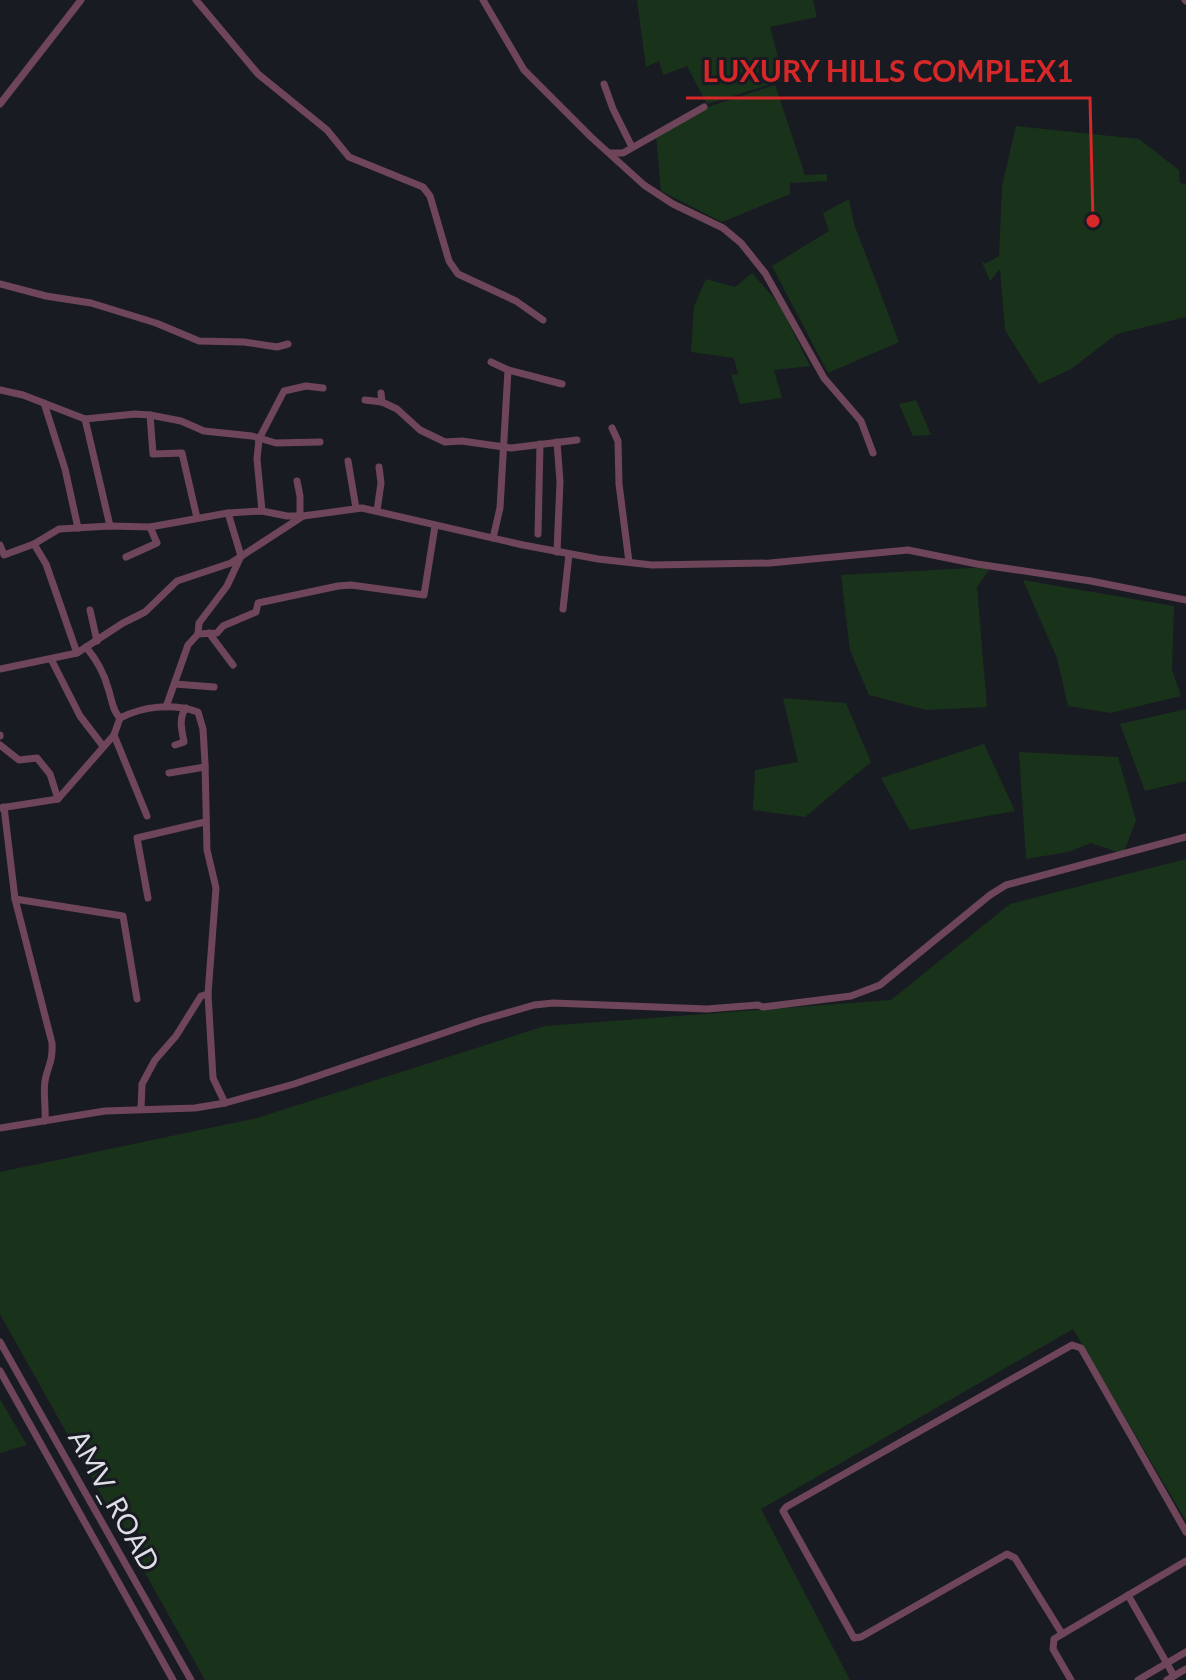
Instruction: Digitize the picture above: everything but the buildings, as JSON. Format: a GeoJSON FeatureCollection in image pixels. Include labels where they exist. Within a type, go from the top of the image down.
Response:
{"type":"FeatureCollection","features":[{"type":"Feature","properties":{"kind":"street"},"geometry":{"type":"LineString","coordinates":[[0,104],[81,0]]}},
{"type":"Feature","properties":{"kind":"street"},"geometry":{"type":"LineString","coordinates":[[196,0],[258,74],[327,130],[349,157],[423,187],[430,196],[449,261],[458,274],[516,301],[543,320]]}},
{"type":"Feature","properties":{"kind":"street"},"geometry":{"type":"LineString","coordinates":[[483,0],[524,70],[591,137],[644,185],[673,204],[723,228],[741,243],[765,273],[824,378],[861,421],[873,453]]}},
{"type":"Feature","properties":{"kind":"street"},"geometry":{"type":"LineString","coordinates":[[604,84],[632,147]]}},
{"type":"Feature","properties":{"kind":"street"},"geometry":{"type":"LineString","coordinates":[[611,153],[623,153],[704,107]]}},
{"type":"Feature","properties":{"kind":"street"},"geometry":{"type":"LineString","coordinates":[[0,284],[91,303],[156,323],[199,341],[244,342],[277,347],[288,344]]}},
{"type":"Feature","properties":{"kind":"street"},"geometry":{"type":"LineString","coordinates":[[491,362],[508,370],[562,384]]}},
{"type":"Feature","properties":{"kind":"street"},"geometry":{"type":"LineString","coordinates":[[493,538],[500,508],[508,370]]}},
{"type":"Feature","properties":{"kind":"street"},"geometry":{"type":"LineString","coordinates":[[262,511],[257,459],[259,439],[284,391],[306,386],[323,388]]}},
{"type":"Feature","properties":{"kind":"street"},"geometry":{"type":"LineString","coordinates":[[0,390],[23,395],[85,419],[150,415],[181,421],[204,431],[276,443],[320,442]]}},
{"type":"Feature","properties":{"kind":"street"},"geometry":{"type":"LineString","coordinates":[[381,393],[382,402]]}},
{"type":"Feature","properties":{"kind":"street"},"geometry":{"type":"LineString","coordinates":[[365,400],[382,402],[397,409],[420,430],[445,442],[462,441],[502,448],[577,440]]}},
{"type":"Feature","properties":{"kind":"street"},"geometry":{"type":"LineString","coordinates":[[44,403],[65,469],[78,528]]}},
{"type":"Feature","properties":{"kind":"street"},"geometry":{"type":"LineString","coordinates":[[150,415],[153,454],[182,453],[197,518]]}},
{"type":"Feature","properties":{"kind":"street"},"geometry":{"type":"LineString","coordinates":[[85,419],[110,526]]}},
{"type":"Feature","properties":{"kind":"street"},"geometry":{"type":"LineString","coordinates":[[612,428],[618,441],[619,484],[629,562]]}},
{"type":"Feature","properties":{"kind":"street"},"geometry":{"type":"LineString","coordinates":[[557,442],[560,482],[557,552]]}},
{"type":"Feature","properties":{"kind":"street"},"geometry":{"type":"LineString","coordinates":[[538,534],[540,444]]}},
{"type":"Feature","properties":{"kind":"street"},"geometry":{"type":"LineString","coordinates":[[348,461],[356,508]]}},
{"type":"Feature","properties":{"kind":"street"},"geometry":{"type":"LineString","coordinates":[[377,511],[381,483],[379,467]]}},
{"type":"Feature","properties":{"kind":"street"},"geometry":{"type":"LineString","coordinates":[[297,481],[301,516]]}},
{"type":"Feature","properties":{"kind":"street"},"geometry":{"type":"LineString","coordinates":[[0,545],[2,556],[34,544],[59,529],[150,527],[228,513],[262,511],[301,516],[356,508],[557,552],[652,565],[770,563],[908,550],[1186,600]]}},
{"type":"Feature","properties":{"kind":"street"},"geometry":{"type":"LineString","coordinates":[[166,707],[188,645],[198,634],[199,623],[227,586],[241,556],[228,513]]}},
{"type":"Feature","properties":{"kind":"street"},"geometry":{"type":"LineString","coordinates":[[0,669],[77,653],[145,612],[177,581],[231,563],[278,535],[301,516]]}},
{"type":"Feature","properties":{"kind":"street"},"geometry":{"type":"LineString","coordinates":[[198,634],[217,633],[223,626],[256,612],[258,603],[338,586],[424,595],[435,526]]}},
{"type":"Feature","properties":{"kind":"street"},"geometry":{"type":"LineString","coordinates":[[126,557],[157,543],[150,527]]}},
{"type":"Feature","properties":{"kind":"street"},"geometry":{"type":"LineString","coordinates":[[34,544],[46,564],[77,653]]}},
{"type":"Feature","properties":{"kind":"street"},"geometry":{"type":"LineString","coordinates":[[563,609],[569,554]]}},
{"type":"Feature","properties":{"kind":"street"},"geometry":{"type":"LineString","coordinates":[[90,610],[97,641]]}},
{"type":"Feature","properties":{"kind":"street"},"geometry":{"type":"LineString","coordinates":[[209,633],[233,665]]}},
{"type":"Feature","properties":{"kind":"street"},"geometry":{"type":"LineString","coordinates":[[86,647],[99,665],[115,713],[120,718]]}},
{"type":"Feature","properties":{"kind":"street"},"geometry":{"type":"LineString","coordinates":[[51,659],[80,716],[103,746]]}},
{"type":"Feature","properties":{"kind":"street"},"geometry":{"type":"LineString","coordinates":[[175,684],[214,687]]}},
{"type":"Feature","properties":{"kind":"street"},"geometry":{"type":"LineString","coordinates":[[120,718],[147,709],[186,708],[198,712],[203,729],[207,850],[216,888],[208,994],[213,1078],[225,1103]]}},
{"type":"Feature","properties":{"kind":"street"},"geometry":{"type":"LineString","coordinates":[[175,745],[184,742],[181,727],[182,713],[186,708]]}},
{"type":"Feature","properties":{"kind":"street"},"geometry":{"type":"LineString","coordinates":[[45,1121],[45,1084],[53,1059],[52,1043],[15,899],[2,808],[58,799],[114,735],[120,718]]}},
{"type":"Feature","properties":{"kind":"street"},"geometry":{"type":"LineString","coordinates":[[114,735],[147,816]]}},
{"type":"Feature","properties":{"kind":"street"},"geometry":{"type":"LineString","coordinates":[[0,745],[19,760],[37,758],[50,774],[58,799]]}},
{"type":"Feature","properties":{"kind":"street"},"geometry":{"type":"LineString","coordinates":[[169,773],[205,767]]}},
{"type":"Feature","properties":{"kind":"street"},"geometry":{"type":"LineString","coordinates":[[148,898],[137,838],[205,822]]}},
{"type":"Feature","properties":{"kind":"street"},"geometry":{"type":"LineString","coordinates":[[0,1128],[141,1109],[195,1108],[225,1103],[294,1084],[534,1005],[553,1003],[707,1009],[763,1007],[858,995],[880,985],[1006,885],[1186,837]]}},
{"type":"Feature","properties":{"kind":"street"},"geometry":{"type":"LineString","coordinates":[[15,899],[123,916],[137,999]]}},
{"type":"Feature","properties":{"kind":"street"},"geometry":{"type":"LineString","coordinates":[[141,1109],[142,1084],[155,1060],[176,1036],[201,996],[208,994]]}},
{"type":"Feature","properties":{"kind":"street","name":"AMV_ROAD"},"geometry":{"type":"LineString","coordinates":[[0,1342],[191,1680]]}},
{"type":"Feature","properties":{"kind":"street"},"geometry":{"type":"LineString","coordinates":[[1061,1632],[1015,1558],[1007,1554],[861,1637],[854,1638],[785,1519],[784,1509],[1072,1345],[1081,1348],[1186,1532]]}},
{"type":"Feature","properties":{"kind":"street"},"geometry":{"type":"LineString","coordinates":[[0,1371],[173,1680]]}},
{"type":"Feature","properties":{"kind":"street"},"geometry":{"type":"LineString","coordinates":[[1071,1680],[1053,1646],[1054,1639],[1061,1632],[1186,1561]]}},
{"type":"Feature","properties":{"kind":"street"},"geometry":{"type":"LineString","coordinates":[[1128,1595],[1167,1663],[1171,1678],[1186,1669]]}},
{"type":"Feature","properties":{"kind":"street"},"geometry":{"type":"LineString","coordinates":[[1138,1680],[1186,1652]]}},
{"type":"Feature","properties":{"kind":"green space"},"geometry":{"type":"Polygon","coordinates":[[[637,0],[813,0],[817,17],[770,27],[784,80],[707,104],[687,66],[663,75],[659,61],[646,67],[637,0]]]}},
{"type":"Feature","properties":{"kind":"green space"},"geometry":{"type":"Polygon","coordinates":[[[775,85],[805,175],[827,174],[827,181],[790,183],[790,194],[722,222],[661,191],[656,135],[708,107],[775,85]]]}},
{"type":"Feature","properties":{"kind":"green space"},"geometry":{"type":"Polygon","coordinates":[[[1016,126],[1139,139],[1179,170],[1180,183],[1186,184],[1186,317],[1117,334],[1071,369],[1039,384],[1005,330],[1000,269],[990,281],[981,260],[985,264],[999,256],[1002,186],[1016,126]]]}},
{"type":"Feature","properties":{"kind":"green space"},"geometry":{"type":"Polygon","coordinates":[[[849,199],[854,224],[899,342],[828,373],[772,266],[829,231],[823,213],[849,199]]]}},
{"type":"Feature","properties":{"kind":"green space"},"geometry":{"type":"Polygon","coordinates":[[[752,273],[779,304],[810,366],[774,370],[782,398],[740,404],[731,374],[738,375],[734,358],[691,352],[694,306],[706,279],[735,287],[752,273]]]}},
{"type":"Feature","properties":{"kind":"green space"},"geometry":{"type":"Polygon","coordinates":[[[916,400],[931,435],[913,436],[899,404],[916,400]]]}},
{"type":"Feature","properties":{"kind":"green space"},"geometry":{"type":"Polygon","coordinates":[[[991,567],[977,587],[987,707],[926,710],[869,695],[850,650],[841,575],[991,567]]]}},
{"type":"Feature","properties":{"kind":"green space"},"geometry":{"type":"Polygon","coordinates":[[[1023,580],[1174,606],[1172,670],[1181,696],[1110,713],[1068,706],[1057,658],[1023,580]]]}},
{"type":"Feature","properties":{"kind":"green space"},"geometry":{"type":"Polygon","coordinates":[[[783,698],[846,703],[871,762],[805,817],[753,810],[755,770],[798,762],[783,698]]]}},
{"type":"Feature","properties":{"kind":"green space"},"geometry":{"type":"Polygon","coordinates":[[[1186,709],[1186,781],[1145,791],[1120,724],[1186,709]]]}},
{"type":"Feature","properties":{"kind":"green space"},"geometry":{"type":"Polygon","coordinates":[[[984,744],[1015,811],[910,830],[881,778],[984,744]]]}},
{"type":"Feature","properties":{"kind":"green space"},"geometry":{"type":"Polygon","coordinates":[[[1019,752],[1118,757],[1136,820],[1123,854],[1091,843],[1068,852],[1026,859],[1019,752]]]}},
{"type":"Feature","properties":{"kind":"green space"},"geometry":{"type":"Polygon","coordinates":[[[1186,859],[1186,1521],[1073,1329],[761,1509],[850,1680],[205,1680],[0,1314],[0,1172],[257,1118],[545,1026],[891,1000],[1010,904],[1186,859]]]}},
{"type":"Feature","properties":{"kind":"green space"},"geometry":{"type":"Polygon","coordinates":[[[0,1399],[27,1445],[0,1453],[0,1399]]]}},
{"type":"Feature","properties":{"kind":"place","name":"LUXURY HILLS COMPLEX1"},"geometry":{"type":"Point","coordinates":[1093,221]}}]}
